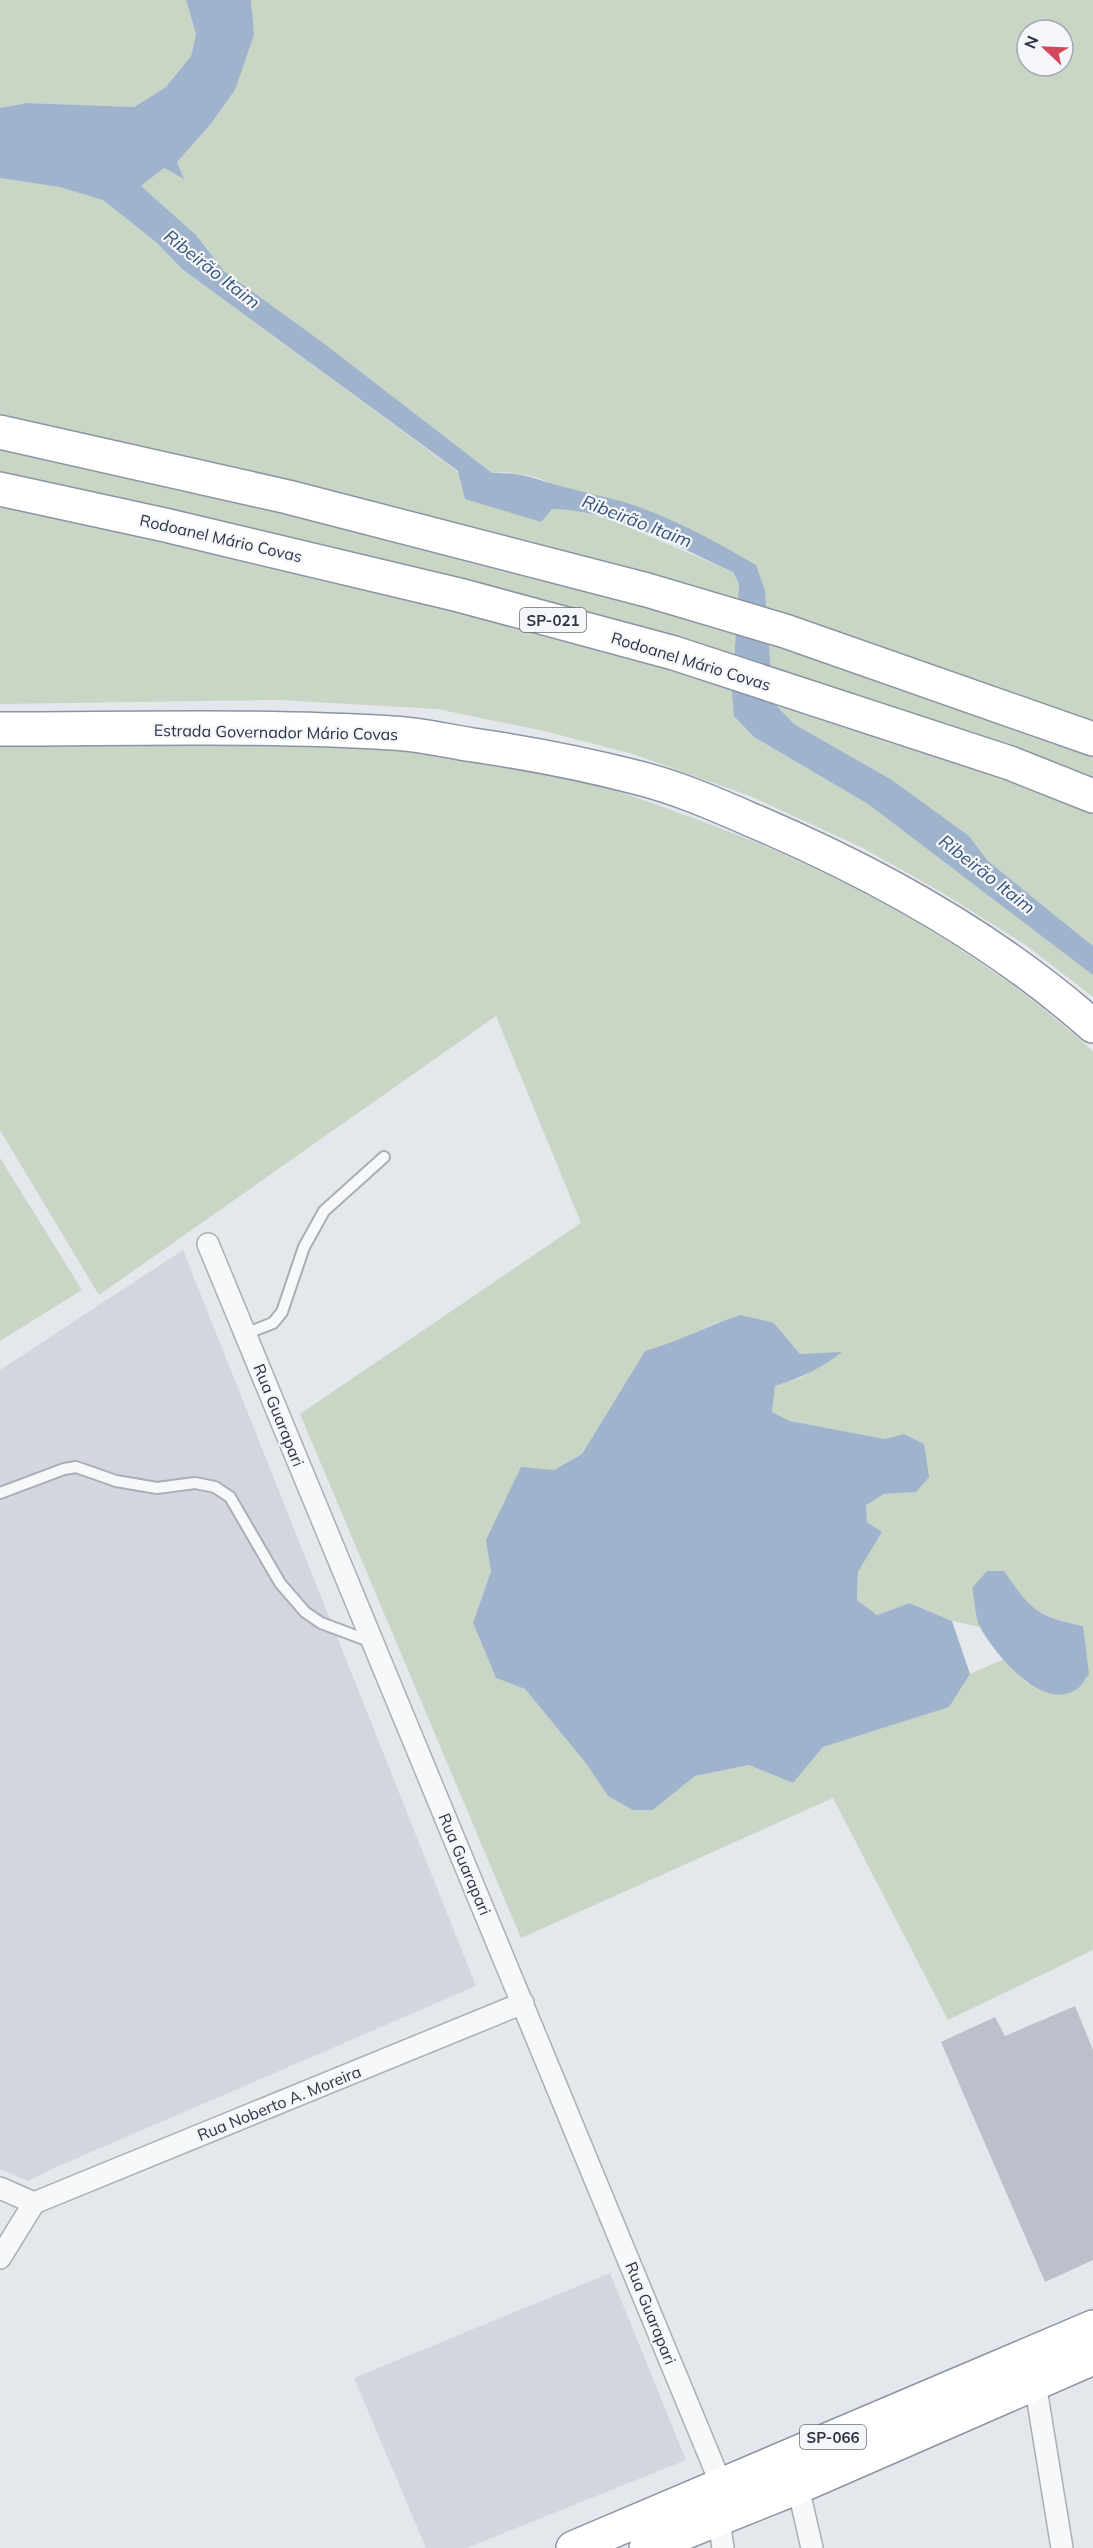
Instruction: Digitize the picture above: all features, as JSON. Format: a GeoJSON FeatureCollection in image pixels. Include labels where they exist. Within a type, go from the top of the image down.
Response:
{"type":"FeatureCollection","features":[{"type":"Feature","properties":{"kind":"highway"},"geometry":{"type":"LineString","coordinates":[[0,432],[288,497],[647,590],[785,631],[1093,739]]}},
{"type":"Feature","properties":{"kind":"highway","name":"Rodoanel Mário Covas"},"geometry":{"type":"LineString","coordinates":[[0,489],[165,525],[459,595],[674,653],[1010,763],[1093,796]]}},
{"type":"Feature","properties":{"kind":"highway","name":"Estrada Governador Mário Covas"},"geometry":{"type":"LineString","coordinates":[[0,729],[280,730],[395,733],[522,752],[641,778],[762,824],[829,854],[890,887],[987,945],[1093,1026]]}},
{"type":"Feature","properties":{"kind":"highway","name":"SP-066"},"geometry":{"type":"LineString","coordinates":[[573,2548],[1093,2327]]}},
{"type":"Feature","properties":{"kind":"highway","name":"SP-066"},"geometry":{"type":"LineString","coordinates":[[646,2548],[721,2533],[798,2487],[1093,2358]]}},
{"type":"Feature","properties":{"kind":"street","name":"Rua Guarapari"},"geometry":{"type":"LineString","coordinates":[[208,1244],[721,2484]]}},
{"type":"Feature","properties":{"kind":"street","name":"Rua Noberto A. Moreira"},"geometry":{"type":"LineString","coordinates":[[34,2203],[523,2003]]}},
{"type":"Feature","properties":{"kind":"street"},"geometry":{"type":"LineString","coordinates":[[0,2188],[34,2203],[0,2258]]}},
{"type":"Feature","properties":{"kind":"street"},"geometry":{"type":"LineString","coordinates":[[1035,2383],[1062,2548]]}},
{"type":"Feature","properties":{"kind":"street"},"geometry":{"type":"LineString","coordinates":[[798,2487],[812,2548]]}},
{"type":"Feature","properties":{"kind":"lane"},"geometry":{"type":"LineString","coordinates":[[245,1335],[273,1323],[282,1312],[304,1247],[324,1211],[384,1157]]}},
{"type":"Feature","properties":{"kind":"lane"},"geometry":{"type":"LineString","coordinates":[[0,1493],[64,1469],[76,1467],[116,1481],[157,1488],[195,1483],[215,1486],[230,1497],[280,1583],[305,1612],[321,1623],[373,1642]]}},
{"type":"Feature","properties":{"kind":"shaded area"},"geometry":{"type":"Polygon","coordinates":[[[183,1250],[476,1986],[28,2181],[0,2169],[0,1370],[183,1250]]]}},
{"type":"Feature","properties":{"kind":"shaded area"},"geometry":{"type":"Polygon","coordinates":[[[610,2273],[686,2460],[466,2548],[426,2548],[354,2378],[610,2273]]]}},
{"type":"Feature","properties":{"kind":"green space"},"geometry":{"type":"Polygon","coordinates":[[[0,0],[186,0],[196,34],[191,56],[166,87],[134,107],[27,103],[0,108],[0,0]]]}},
{"type":"Feature","properties":{"kind":"green space"},"geometry":{"type":"Polygon","coordinates":[[[251,0],[1093,0],[1093,946],[988,861],[969,836],[892,780],[794,724],[773,702],[765,590],[756,565],[536,477],[507,472],[492,473],[323,343],[224,271],[196,235],[141,186],[164,168],[183,178],[177,162],[210,125],[235,90],[252,5],[251,0]]]}},
{"type":"Feature","properties":{"kind":"green space"},"geometry":{"type":"Polygon","coordinates":[[[0,178],[59,187],[103,200],[157,243],[182,269],[458,472],[552,509],[573,509],[614,521],[733,572],[739,584],[732,693],[754,737],[868,804],[1093,974],[1093,997],[1027,946],[941,892],[861,847],[750,796],[633,754],[544,731],[437,709],[280,700],[0,704],[0,178]]]}},
{"type":"Feature","properties":{"kind":"green space"},"geometry":{"type":"Polygon","coordinates":[[[247,741],[348,745],[470,759],[592,784],[652,803],[750,840],[855,888],[906,916],[1003,978],[1093,1051],[1093,1950],[948,2020],[833,1798],[521,1938],[300,1414],[581,1223],[496,1016],[99,1295],[0,1130],[0,744],[247,741]],[[718,1322],[672,1343],[645,1351],[582,1454],[554,1470],[491,1571],[473,1623],[496,1678],[525,1689],[585,1762],[608,1796],[653,1810],[695,1776],[749,1765],[793,1783],[823,1747],[948,1707],[970,1674],[1004,1659],[1028,1684],[1083,1626],[1055,1619],[1036,1609],[1021,1595],[1003,1571],[972,1588],[980,1627],[952,1621],[911,1603],[877,1615],[857,1601],[858,1572],[882,1532],[867,1522],[866,1504],[884,1494],[916,1492],[904,1434],[885,1439],[790,1421],[772,1412],[775,1386],[801,1378],[840,1353],[800,1354],[774,1323],[718,1322]]]}},
{"type":"Feature","properties":{"kind":"green space"},"geometry":{"type":"Polygon","coordinates":[[[0,1158],[82,1290],[0,1341],[0,1158]]]}},
{"type":"Feature","properties":{"kind":"water","name":"Ribeirão Itaim"},"geometry":{"type":"Polygon","coordinates":[[[186,0],[251,0],[254,35],[235,90],[210,125],[177,162],[184,179],[164,168],[141,186],[196,235],[224,271],[322,342],[492,473],[521,475],[634,505],[688,528],[756,565],[765,590],[773,702],[794,724],[892,780],[969,836],[988,861],[1093,946],[1093,975],[868,804],[754,737],[734,716],[732,693],[739,584],[733,572],[668,541],[599,516],[552,509],[541,522],[465,499],[458,471],[182,269],[157,243],[103,200],[59,187],[0,178],[0,108],[27,103],[134,107],[166,87],[191,56],[196,34],[186,0]]]}},
{"type":"Feature","properties":{"kind":"water"},"geometry":{"type":"Polygon","coordinates":[[[741,1315],[774,1323],[800,1354],[842,1352],[810,1372],[775,1386],[772,1412],[790,1421],[885,1439],[904,1434],[924,1444],[929,1477],[916,1492],[884,1494],[866,1505],[867,1522],[882,1532],[858,1572],[857,1600],[877,1615],[910,1603],[952,1621],[970,1674],[949,1707],[823,1747],[793,1783],[749,1765],[695,1776],[653,1810],[633,1810],[608,1796],[585,1762],[525,1689],[496,1678],[473,1623],[491,1571],[486,1540],[521,1467],[554,1470],[582,1454],[645,1351],[741,1315]]]}},
{"type":"Feature","properties":{"kind":"water"},"geometry":{"type":"Polygon","coordinates":[[[987,1571],[1004,1571],[1028,1603],[1044,1614],[1083,1626],[1089,1674],[1079,1688],[1064,1694],[1050,1693],[1036,1687],[1022,1678],[998,1653],[979,1625],[972,1588],[987,1571]]]}},
{"type":"Feature","properties":{"kind":"building"},"geometry":{"type":"Polygon","coordinates":[[[1075,2006],[1093,2050],[1093,2260],[1045,2282],[941,2042],[995,2017],[1005,2036],[1075,2006]]]}}]}
